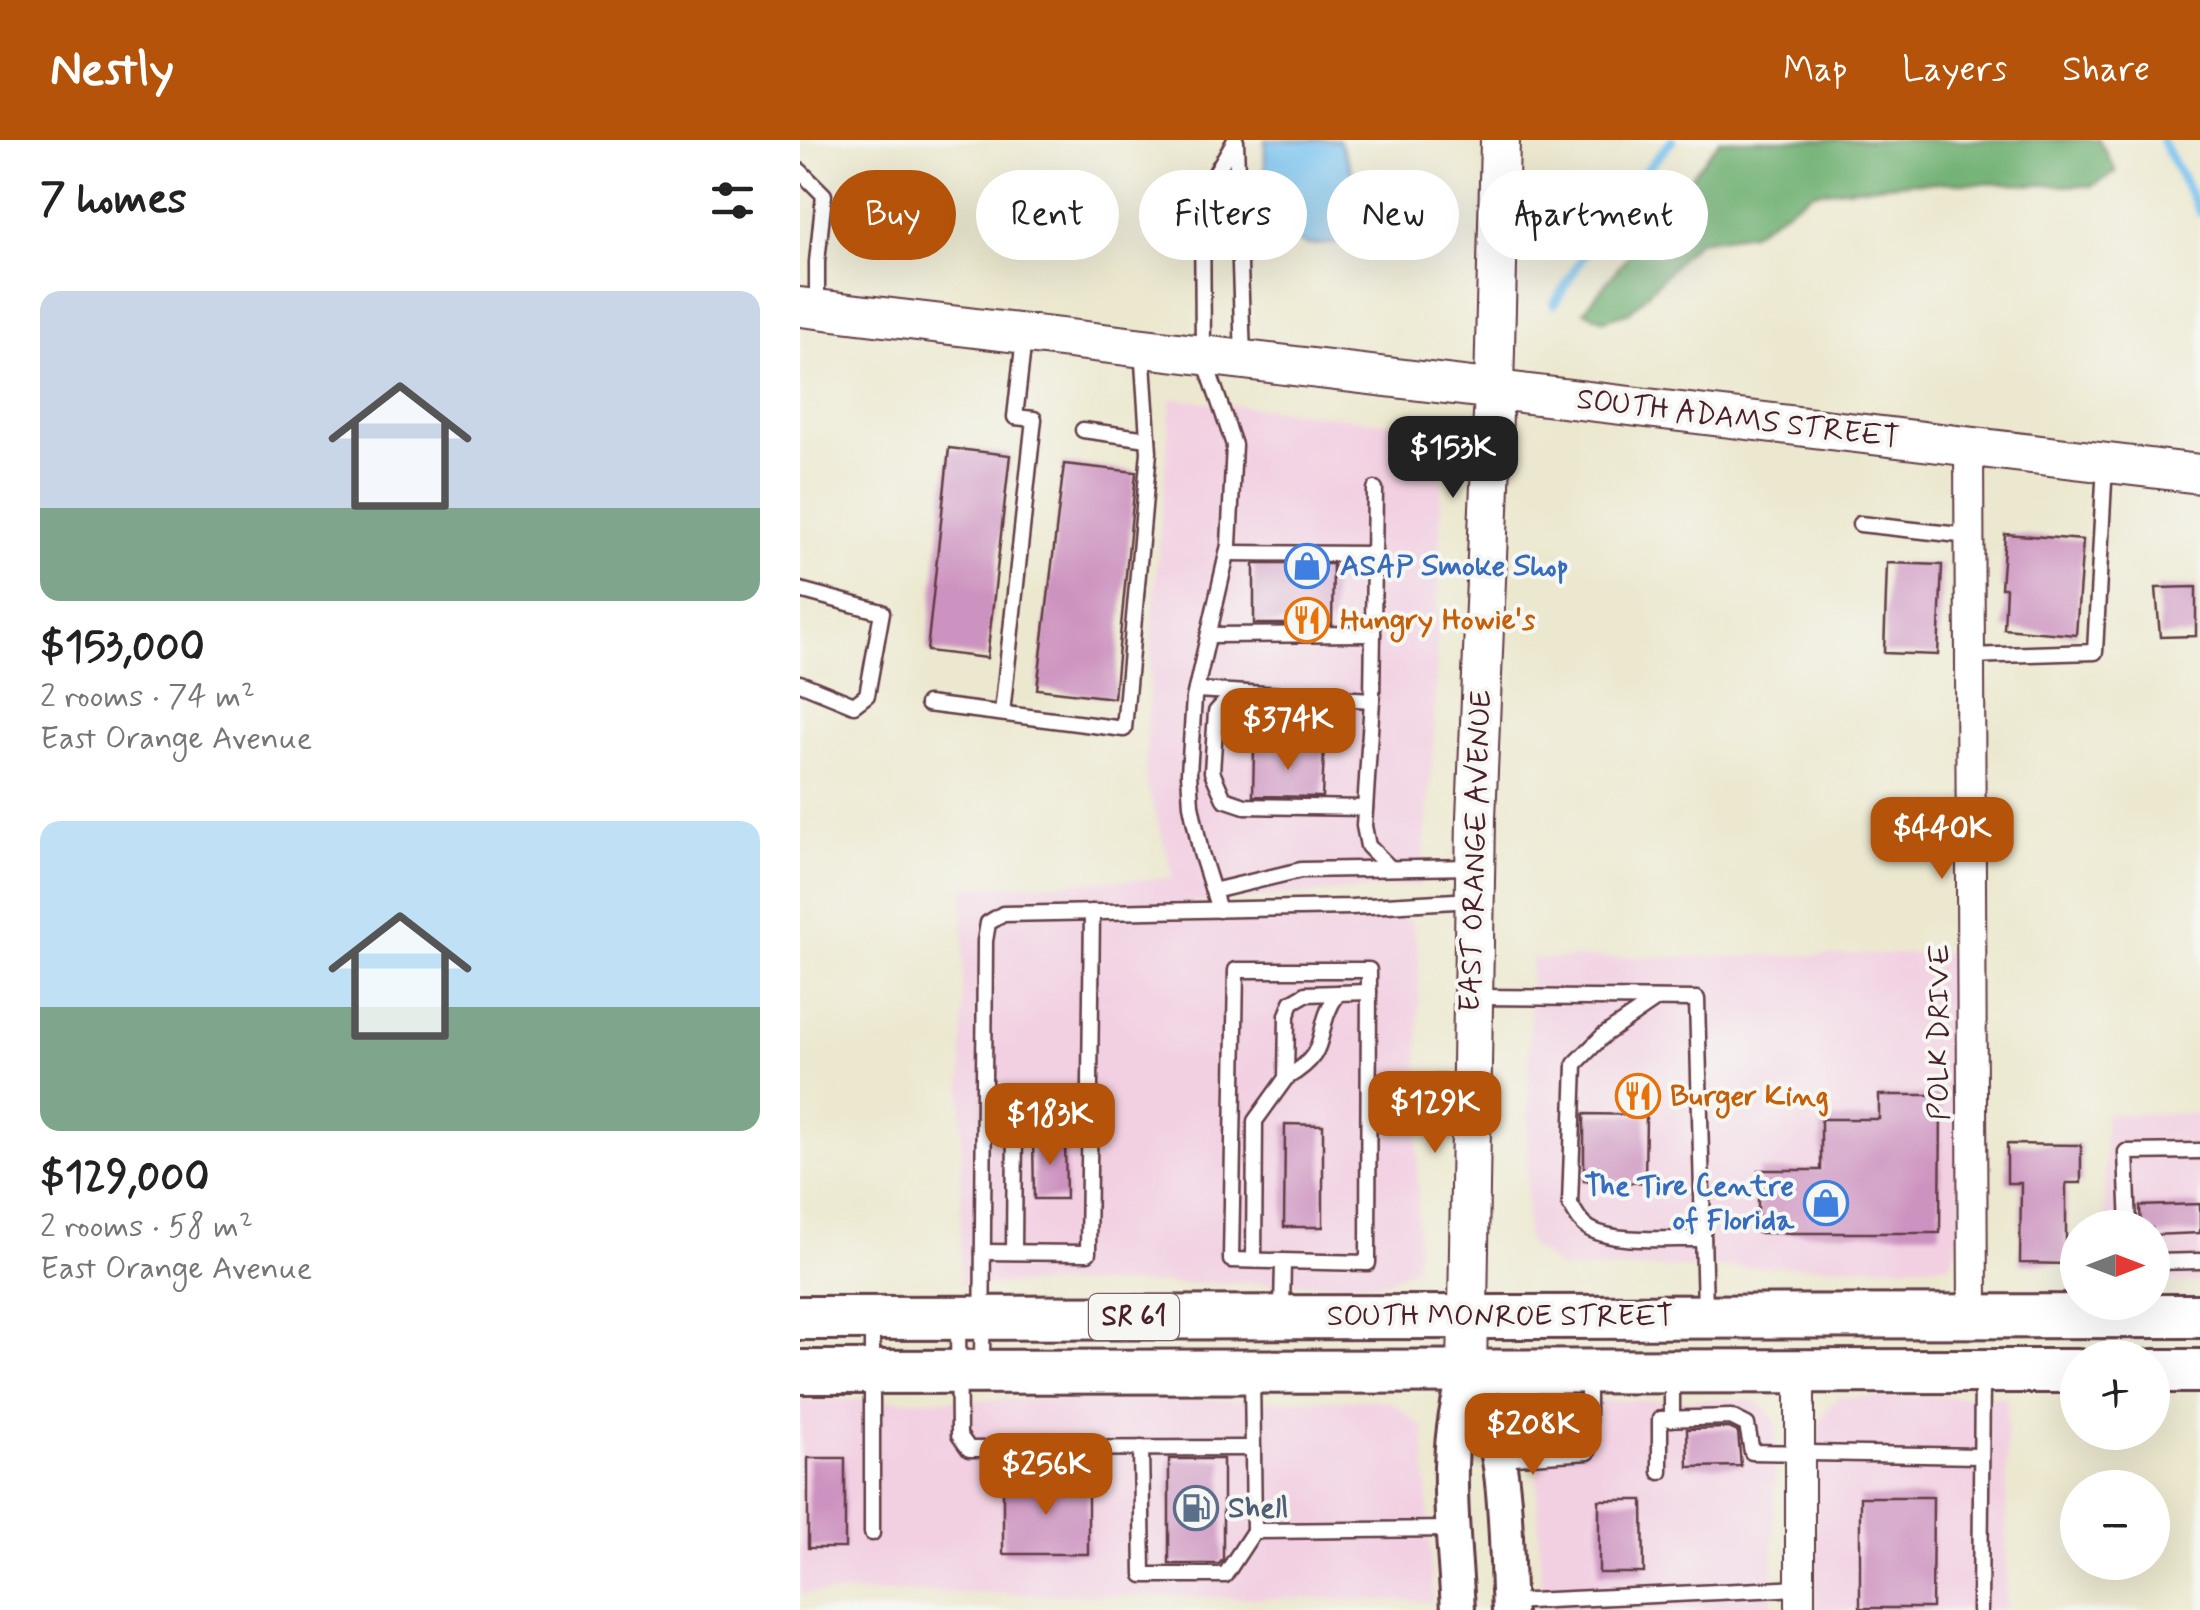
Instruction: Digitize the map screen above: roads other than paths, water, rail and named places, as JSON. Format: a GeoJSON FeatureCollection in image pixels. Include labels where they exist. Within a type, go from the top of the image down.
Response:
{"type":"FeatureCollection","features":[{"type":"Feature","properties":{"kind":"main road","name":"EAST ORANGE AVENUE"},"geometry":{"type":"LineString","coordinates":[[1467,1372],[1474,883],[1500,140]]}},
{"type":"Feature","properties":{"kind":"main road","name":"SOUTH ADAMS STREET"},"geometry":{"type":"LineString","coordinates":[[808,308],[2200,474]]}},
{"type":"Feature","properties":{"kind":"main road","name":"SOUTH MONROE STREET"},"geometry":{"type":"LineString","coordinates":[[2170,1313],[2200,1316]]}},
{"type":"Feature","properties":{"kind":"main road","name":"SOUTH MONROE STREET"},"geometry":{"type":"LineString","coordinates":[[800,1318],[2060,1314]]}},
{"type":"Feature","properties":{"kind":"main road"},"geometry":{"type":"LineString","coordinates":[[1982,1371],[1999,1334],[2027,1316]]}},
{"type":"Feature","properties":{"kind":"main road","name":"SOUTH MONROE STREET"},"geometry":{"type":"LineString","coordinates":[[800,1372],[2060,1371]]}},
{"type":"Feature","properties":{"kind":"main road"},"geometry":{"type":"LineString","coordinates":[[2170,1371],[2200,1371]]}},
{"type":"Feature","properties":{"kind":"street","name":"POLK DRIVE"},"geometry":{"type":"LineString","coordinates":[[1968,447],[1973,1316]]}},
{"type":"Feature","properties":{"kind":"street"},"geometry":{"type":"LineString","coordinates":[[1800,1371],[1800,1599]]}},
{"type":"Feature","properties":{"kind":"street","name":"EAST ORANGE AVENUE"},"geometry":{"type":"LineString","coordinates":[[1467,1372],[1484,1400],[1499,1458],[1509,1606]]}},
{"type":"Feature","properties":{"kind":"street","name":"EAST ORANGE AVENUE"},"geometry":{"type":"LineString","coordinates":[[1458,1610],[1450,1468],[1452,1429],[1467,1372]]}},
{"type":"Feature","properties":{"kind":"lane"},"geometry":{"type":"LineString","coordinates":[[1219,910],[1191,805],[1189,773],[1196,690],[1227,553],[1234,445],[1202,355],[1202,196],[1235,140]]}},
{"type":"Feature","properties":{"kind":"lane"},"geometry":{"type":"LineString","coordinates":[[1235,140],[1243,360]]}},
{"type":"Feature","properties":{"kind":"lane"},"geometry":{"type":"LineString","coordinates":[[800,171],[824,194],[808,308]]}},
{"type":"Feature","properties":{"kind":"lane"},"geometry":{"type":"LineString","coordinates":[[1002,713],[1034,419],[1015,417],[1024,334]]}},
{"type":"Feature","properties":{"kind":"lane"},"geometry":{"type":"LineString","coordinates":[[927,704],[1124,728],[1148,438],[1142,348]]}},
{"type":"Feature","properties":{"kind":"lane"},"geometry":{"type":"LineString","coordinates":[[1083,430],[1148,438]]}},
{"type":"Feature","properties":{"kind":"lane"},"geometry":{"type":"LineString","coordinates":[[1970,656],[2095,652],[2106,463]]}},
{"type":"Feature","properties":{"kind":"lane"},"geometry":{"type":"LineString","coordinates":[[1375,488],[1372,700],[1365,808],[1368,846],[1390,868]]}},
{"type":"Feature","properties":{"kind":"lane"},"geometry":{"type":"LineString","coordinates":[[1860,524],[1969,536]]}},
{"type":"Feature","properties":{"kind":"lane"},"geometry":{"type":"LineString","coordinates":[[1227,553],[1374,554]]}},
{"type":"Feature","properties":{"kind":"lane"},"geometry":{"type":"LineString","coordinates":[[800,590],[882,612],[866,695],[854,705],[800,683]]}},
{"type":"Feature","properties":{"kind":"lane"},"geometry":{"type":"LineString","coordinates":[[1208,634],[1373,634]]}},
{"type":"Feature","properties":{"kind":"lane"},"geometry":{"type":"LineString","coordinates":[[1196,690],[1372,700]]}},
{"type":"Feature","properties":{"kind":"lane"},"geometry":{"type":"LineString","coordinates":[[1245,692],[1226,701],[1216,712],[1212,772],[1224,799],[1245,806],[1365,808]]}},
{"type":"Feature","properties":{"kind":"lane"},"geometry":{"type":"LineString","coordinates":[[1213,890],[1300,870],[1390,868],[1474,883]]}},
{"type":"Feature","properties":{"kind":"lane"},"geometry":{"type":"LineString","coordinates":[[1253,1448],[969,1449],[958,1435],[970,1372],[970,1318],[983,1252],[988,923],[1002,914],[1351,907],[1474,883]]}},
{"type":"Feature","properties":{"kind":"lane"},"geometry":{"type":"LineString","coordinates":[[983,1252],[1088,1253],[1092,912]]}},
{"type":"Feature","properties":{"kind":"lane"},"geometry":{"type":"LineString","coordinates":[[1236,970],[1369,970],[1369,992],[1368,1263],[1231,1260],[1236,970]]}},
{"type":"Feature","properties":{"kind":"lane"},"geometry":{"type":"LineString","coordinates":[[1286,1078],[1287,1015],[1292,1002],[1306,994],[1369,992]]}},
{"type":"Feature","properties":{"kind":"lane"},"geometry":{"type":"LineString","coordinates":[[1254,1260],[1255,1121],[1286,1078],[1319,1051],[1325,1012],[1338,993]]}},
{"type":"Feature","properties":{"kind":"lane"},"geometry":{"type":"LineString","coordinates":[[1472,997],[1697,999],[1705,1316]]}},
{"type":"Feature","properties":{"kind":"lane"},"geometry":{"type":"LineString","coordinates":[[1658,999],[1604,1035],[1575,1064],[1570,1204],[1580,1222],[1612,1237],[1704,1239]]}},
{"type":"Feature","properties":{"kind":"lane"},"geometry":{"type":"LineString","coordinates":[[1369,1083],[1470,1083]]}},
{"type":"Feature","properties":{"kind":"lane"},"geometry":{"type":"LineString","coordinates":[[1014,1252],[1015,1124],[1026,1119],[1090,1118]]}},
{"type":"Feature","properties":{"kind":"lane"},"geometry":{"type":"LineString","coordinates":[[2128,1210],[2126,1152],[2200,1151]]}},
{"type":"Feature","properties":{"kind":"lane"},"geometry":{"type":"LineString","coordinates":[[1282,1317],[1283,1261]]}},
{"type":"Feature","properties":{"kind":"lane"},"geometry":{"type":"LineString","coordinates":[[2170,1262],[2200,1261]]}},
{"type":"Feature","properties":{"kind":"lane"},"geometry":{"type":"LineString","coordinates":[[872,1318],[872,1533]]}},
{"type":"Feature","properties":{"kind":"lane"},"geometry":{"type":"LineString","coordinates":[[970,1318],[970,1372]]}},
{"type":"Feature","properties":{"kind":"lane"},"geometry":{"type":"LineString","coordinates":[[1672,1371],[1672,1419]]}},
{"type":"Feature","properties":{"kind":"lane"},"geometry":{"type":"LineString","coordinates":[[1980,1610],[1982,1371]]}},
{"type":"Feature","properties":{"kind":"lane"},"geometry":{"type":"LineString","coordinates":[[1141,1448],[1143,1576],[1225,1576],[1254,1531],[1252,1372]]}},
{"type":"Feature","properties":{"kind":"lane"},"geometry":{"type":"LineString","coordinates":[[1499,1458],[1588,1452],[1588,1372]]}},
{"type":"Feature","properties":{"kind":"lane"},"geometry":{"type":"LineString","coordinates":[[1660,1472],[1660,1419],[1731,1417],[1748,1425],[1752,1452],[1980,1456]]}},
{"type":"Feature","properties":{"kind":"lane"},"geometry":{"type":"LineString","coordinates":[[1254,1531],[1454,1529]]}},
{"type":"Feature","properties":{"kind":"lane"},"geometry":{"type":"LineString","coordinates":[[1509,1606],[1800,1599]]}},
{"type":"Feature","properties":{"kind":"water"},"geometry":{"type":"Polygon","coordinates":[[[1265,140],[1339,140],[1351,170],[1327,170],[1327,244],[1307,245],[1307,170],[1265,170],[1265,140]]]}},
{"type":"Feature","properties":{"kind":"waterway"},"geometry":{"type":"LineString","coordinates":[[1554,304],[1606,218],[1672,140]]}},
{"type":"Feature","properties":{"kind":"waterway"},"geometry":{"type":"LineString","coordinates":[[2162,140],[2200,212]]}},
{"type":"Feature","properties":{"kind":"place","name":"ASAP Smoke Shop"},"geometry":{"type":"Point","coordinates":[1307,566]}},
{"type":"Feature","properties":{"kind":"place","name":"Hungry Howie's"},"geometry":{"type":"Point","coordinates":[1307,620]}},
{"type":"Feature","properties":{"kind":"place","name":"Burger King"},"geometry":{"type":"Point","coordinates":[1638,1096]}},
{"type":"Feature","properties":{"kind":"place","name":"The Tire Centre of Florida"},"geometry":{"type":"Point","coordinates":[1826,1203]}},
{"type":"Feature","properties":{"kind":"place","name":"Shell"},"geometry":{"type":"Point","coordinates":[1196,1508]}}]}
